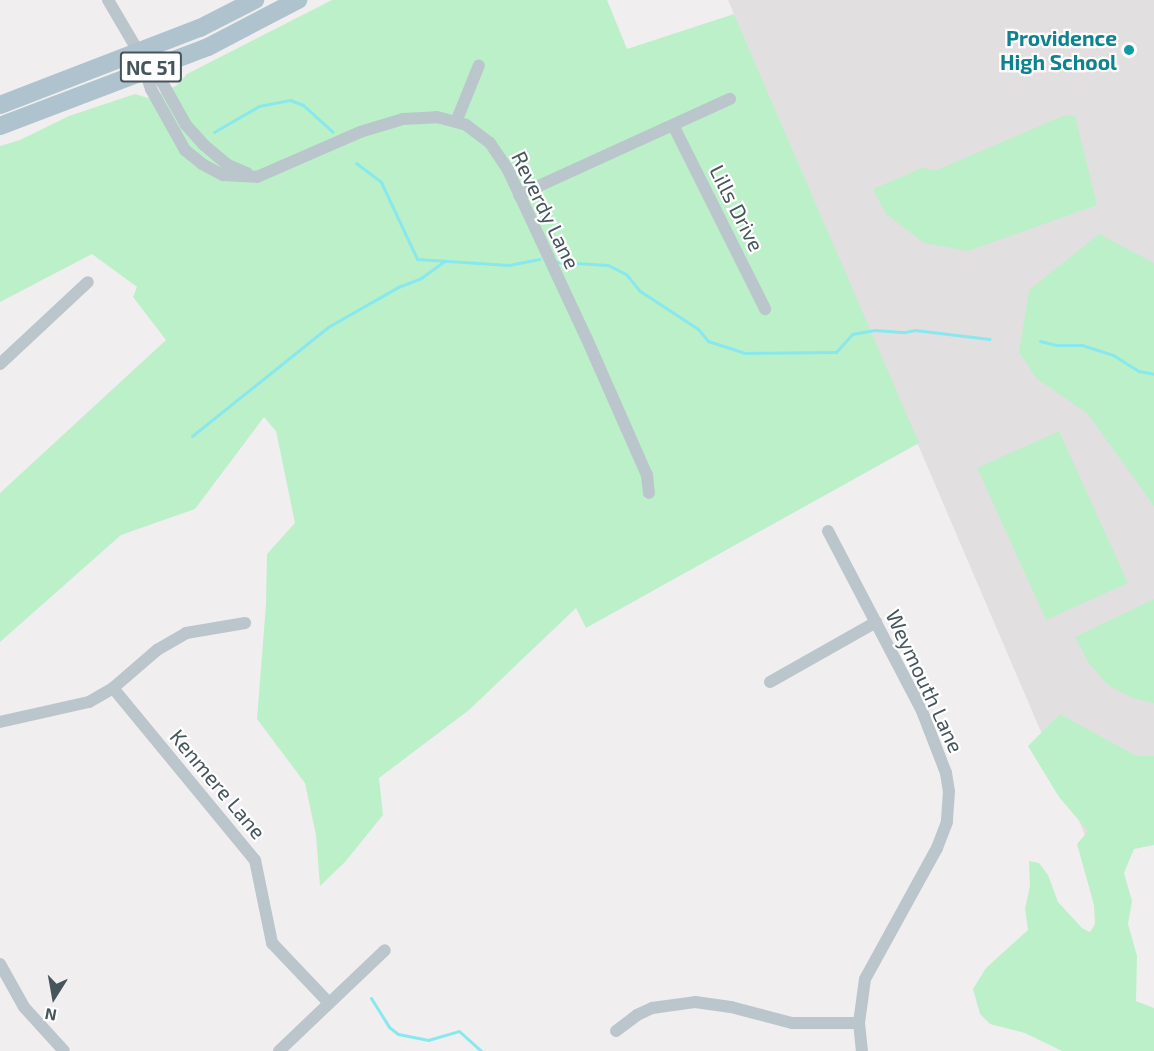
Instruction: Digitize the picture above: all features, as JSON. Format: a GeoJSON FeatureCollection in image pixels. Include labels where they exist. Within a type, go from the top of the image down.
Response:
{"type":"FeatureCollection","features":[{"type":"Feature","properties":{"kind":"main road","name":"NC 51"},"geometry":{"type":"LineString","coordinates":[[0,105],[200,28],[255,0]]}},
{"type":"Feature","properties":{"kind":"main road","name":"NC 51"},"geometry":{"type":"LineString","coordinates":[[0,126],[208,47],[298,0]]}},
{"type":"Feature","properties":{"kind":"street","name":"Reverdy Lane"},"geometry":{"type":"LineString","coordinates":[[108,0],[138,51],[152,89],[185,150],[202,164],[223,175],[257,177],[360,132],[403,119],[437,117],[456,122],[466,125],[490,143],[508,171],[648,475],[649,493]]}},
{"type":"Feature","properties":{"kind":"street"},"geometry":{"type":"LineString","coordinates":[[456,122],[479,65]]}},
{"type":"Feature","properties":{"kind":"street"},"geometry":{"type":"LineString","coordinates":[[519,195],[730,99]]}},
{"type":"Feature","properties":{"kind":"street","name":"Lills Drive"},"geometry":{"type":"LineString","coordinates":[[673,125],[765,309]]}},
{"type":"Feature","properties":{"kind":"street"},"geometry":{"type":"LineString","coordinates":[[0,364],[88,282]]}},
{"type":"Feature","properties":{"kind":"street","name":"Weymouth Lane"},"geometry":{"type":"LineString","coordinates":[[828,531],[922,711],[946,773],[948,813],[937,848],[870,967],[861,997],[859,1023],[862,1051]]}},
{"type":"Feature","properties":{"kind":"street"},"geometry":{"type":"LineString","coordinates":[[770,682],[876,622]]}},
{"type":"Feature","properties":{"kind":"street"},"geometry":{"type":"LineString","coordinates":[[0,722],[89,702],[113,688],[157,650],[186,633],[245,623]]}},
{"type":"Feature","properties":{"kind":"street","name":"Kenmere Lane"},"geometry":{"type":"LineString","coordinates":[[113,688],[255,860],[272,943],[329,1003]]}},
{"type":"Feature","properties":{"kind":"street"},"geometry":{"type":"LineString","coordinates":[[279,1051],[385,950]]}},
{"type":"Feature","properties":{"kind":"street"},"geometry":{"type":"LineString","coordinates":[[0,964],[24,1007],[64,1051]]}},
{"type":"Feature","properties":{"kind":"street"},"geometry":{"type":"LineString","coordinates":[[616,1030],[652,1008],[695,1002],[731,1007],[792,1023],[859,1023]]}},
{"type":"Feature","properties":{"kind":"shaded area"},"geometry":{"type":"Polygon","coordinates":[[[728,0],[1154,0],[1154,839],[1097,863],[728,0]]]}},
{"type":"Feature","properties":{"kind":"green space"},"geometry":{"type":"Polygon","coordinates":[[[332,0],[607,0],[627,49],[734,14],[919,443],[586,628],[576,608],[469,710],[379,778],[383,815],[345,862],[320,886],[316,835],[305,783],[257,719],[266,604],[267,554],[295,523],[276,431],[264,417],[195,509],[121,535],[0,642],[0,493],[166,340],[133,297],[137,287],[92,254],[0,302],[0,146],[20,140],[69,116],[135,94],[148,98],[176,86],[187,74],[332,0]]]}},
{"type":"Feature","properties":{"kind":"green space"},"geometry":{"type":"Polygon","coordinates":[[[1065,115],[1075,116],[1097,205],[968,251],[924,243],[886,214],[873,189],[922,168],[937,170],[1065,115]]]}},
{"type":"Feature","properties":{"kind":"green space"},"geometry":{"type":"Polygon","coordinates":[[[1099,234],[1154,263],[1154,506],[1087,413],[1037,379],[1019,352],[1029,290],[1099,234]]]}},
{"type":"Feature","properties":{"kind":"green space"},"geometry":{"type":"Polygon","coordinates":[[[1059,431],[1128,583],[1046,620],[977,468],[1059,431]]]}},
{"type":"Feature","properties":{"kind":"green space"},"geometry":{"type":"Polygon","coordinates":[[[1154,599],[1154,703],[1132,698],[1108,685],[1088,662],[1075,637],[1154,599]]]}},
{"type":"Feature","properties":{"kind":"green space"},"geometry":{"type":"Polygon","coordinates":[[[1060,714],[1136,756],[1154,756],[1154,845],[1134,849],[1124,873],[1132,901],[1128,924],[1137,956],[1136,1001],[1154,1008],[1154,1051],[1062,1051],[1025,1033],[990,1024],[980,1014],[973,989],[986,968],[1028,930],[1025,908],[1030,886],[1029,861],[1039,863],[1048,875],[1058,902],[1082,928],[1090,932],[1095,924],[1094,905],[1077,844],[1088,831],[1059,797],[1028,746],[1060,714]]]}},
{"type":"Feature","properties":{"kind":"waterway"},"geometry":{"type":"LineString","coordinates":[[214,132],[259,106],[290,100],[303,105],[333,132]]}},
{"type":"Feature","properties":{"kind":"waterway"},"geometry":{"type":"LineString","coordinates":[[356,163],[381,182],[417,259],[509,265],[539,259]]}},
{"type":"Feature","properties":{"kind":"waterway"},"geometry":{"type":"LineString","coordinates":[[192,436],[328,327],[398,287],[421,278],[444,261]]}},
{"type":"Feature","properties":{"kind":"waterway"},"geometry":{"type":"LineString","coordinates":[[557,262],[608,265],[626,274],[640,291],[698,329],[708,341],[744,353],[836,352],[852,334],[874,330],[905,332],[915,330],[989,339]]}},
{"type":"Feature","properties":{"kind":"waterway"},"geometry":{"type":"LineString","coordinates":[[1040,341],[1056,345],[1082,345],[1113,355],[1139,371],[1154,374]]}},
{"type":"Feature","properties":{"kind":"waterway"},"geometry":{"type":"LineString","coordinates":[[371,998],[389,1027],[398,1034],[428,1040],[459,1031],[481,1051]]}},
{"type":"Feature","properties":{"kind":"place","name":"Providence High School"},"geometry":{"type":"Point","coordinates":[1129,50]}}]}
